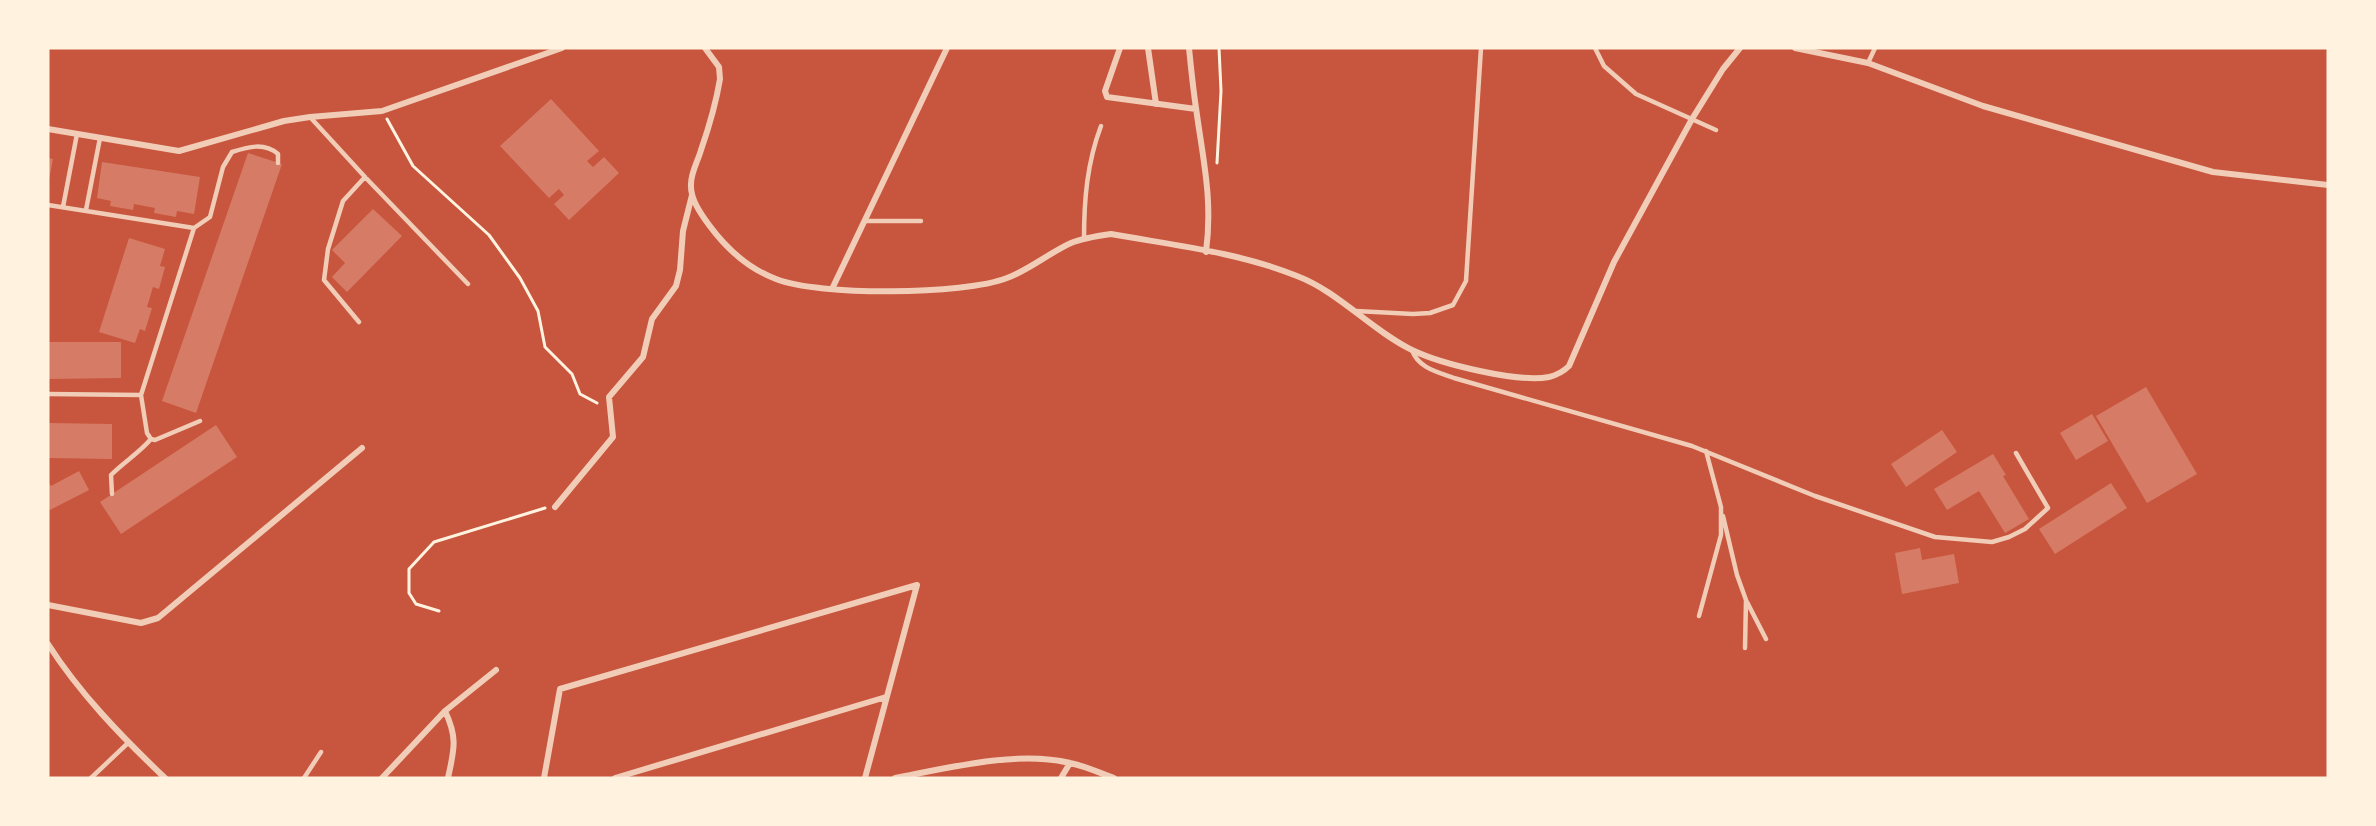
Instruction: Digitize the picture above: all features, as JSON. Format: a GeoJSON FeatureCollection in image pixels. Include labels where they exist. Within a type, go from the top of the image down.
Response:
{"type":"FeatureCollection","features":[{"type":"Feature","properties":{"kind":"street"},"geometry":{"type":"LineString","coordinates":[[48,129],[179,151],[261,127],[310,117],[382,111],[562,48]]}},
{"type":"Feature","properties":{"kind":"street"},"geometry":{"type":"LineString","coordinates":[[705,48],[719,67],[720,79],[701,152],[692,175],[690,186],[692,195],[698,209],[728,248],[749,264],[776,279],[802,286],[832,290],[935,290],[972,286],[1006,278],[1071,243],[1111,234],[1252,261],[1299,276],[1412,350],[1461,366],[1518,377],[1548,377],[1563,372],[1569,366],[1614,262],[1692,118],[1723,69],[1740,48]]}},
{"type":"Feature","properties":{"kind":"street"},"geometry":{"type":"LineString","coordinates":[[832,290],[946,48]]}},
{"type":"Feature","properties":{"kind":"street"},"geometry":{"type":"LineString","coordinates":[[1120,48],[1105,91],[1107,97],[1196,109]]}},
{"type":"Feature","properties":{"kind":"street"},"geometry":{"type":"LineString","coordinates":[[1148,48],[1156,104]]}},
{"type":"Feature","properties":{"kind":"street"},"geometry":{"type":"LineString","coordinates":[[1189,48],[1210,210],[1206,252]]}},
{"type":"Feature","properties":{"kind":"street"},"geometry":{"type":"LineString","coordinates":[[1794,48],[1868,63],[1983,106],[2213,172],[2328,184]]}},
{"type":"Feature","properties":{"kind":"street"},"geometry":{"type":"LineString","coordinates":[[555,507],[613,437],[609,397],[643,357],[652,319],[676,286],[680,270],[683,231],[692,195]]}},
{"type":"Feature","properties":{"kind":"street"},"geometry":{"type":"LineString","coordinates":[[48,605],[141,623],[158,618],[362,448]]}},
{"type":"Feature","properties":{"kind":"street"},"geometry":{"type":"LineString","coordinates":[[544,778],[560,689],[916,585],[865,778]]}},
{"type":"Feature","properties":{"kind":"street"},"geometry":{"type":"LineString","coordinates":[[49,648],[128,743],[165,778]]}},
{"type":"Feature","properties":{"kind":"street"},"geometry":{"type":"LineString","coordinates":[[382,778],[445,711],[496,670]]}},
{"type":"Feature","properties":{"kind":"street"},"geometry":{"type":"LineString","coordinates":[[615,778],[886,697]]}},
{"type":"Feature","properties":{"kind":"street"},"geometry":{"type":"LineString","coordinates":[[445,711],[453,727],[456,745],[448,778]]}},
{"type":"Feature","properties":{"kind":"street"},"geometry":{"type":"LineString","coordinates":[[895,778],[967,764],[1046,760],[1070,763],[1114,778]]}},
{"type":"Feature","properties":{"kind":"street"},"geometry":{"type":"LineString","coordinates":[[1061,778],[1070,763]]}},
{"type":"Feature","properties":{"kind":"lane"},"geometry":{"type":"LineString","coordinates":[[1354,311],[1430,313],[1453,305],[1466,281],[1481,48]]}},
{"type":"Feature","properties":{"kind":"lane"},"geometry":{"type":"LineString","coordinates":[[1595,48],[1604,66],[1636,94],[1716,130]]}},
{"type":"Feature","properties":{"kind":"lane"},"geometry":{"type":"LineString","coordinates":[[1868,63],[1875,48]]}},
{"type":"Feature","properties":{"kind":"lane"},"geometry":{"type":"LineString","coordinates":[[310,117],[468,284]]}},
{"type":"Feature","properties":{"kind":"lane"},"geometry":{"type":"LineString","coordinates":[[1084,239],[1084,204],[1091,152],[1101,126]]}},
{"type":"Feature","properties":{"kind":"lane"},"geometry":{"type":"LineString","coordinates":[[63,207],[77,134]]}},
{"type":"Feature","properties":{"kind":"lane"},"geometry":{"type":"LineString","coordinates":[[86,210],[100,138]]}},
{"type":"Feature","properties":{"kind":"lane"},"geometry":{"type":"LineString","coordinates":[[151,439],[147,433],[141,395],[194,228],[210,217],[223,167],[232,152],[252,146],[270,147],[278,154],[278,163]]}},
{"type":"Feature","properties":{"kind":"lane"},"geometry":{"type":"LineString","coordinates":[[359,322],[324,280],[328,249],[343,201],[365,177]]}},
{"type":"Feature","properties":{"kind":"lane"},"geometry":{"type":"LineString","coordinates":[[48,205],[194,228]]}},
{"type":"Feature","properties":{"kind":"lane"},"geometry":{"type":"LineString","coordinates":[[865,221],[921,221]]}},
{"type":"Feature","properties":{"kind":"lane"},"geometry":{"type":"LineString","coordinates":[[1412,350],[1416,359],[1427,368],[1454,378],[1706,451],[1815,496],[1935,537],[1992,542],[2025,529],[2048,508],[2016,453]]}},
{"type":"Feature","properties":{"kind":"lane"},"geometry":{"type":"LineString","coordinates":[[48,394],[141,395]]}},
{"type":"Feature","properties":{"kind":"lane"},"geometry":{"type":"LineString","coordinates":[[151,439],[155,440],[200,421]]}},
{"type":"Feature","properties":{"kind":"lane"},"geometry":{"type":"LineString","coordinates":[[112,494],[111,475],[123,463],[139,453],[151,439]]}},
{"type":"Feature","properties":{"kind":"lane"},"geometry":{"type":"LineString","coordinates":[[1706,451],[1731,554],[1746,600],[1766,639]]}},
{"type":"Feature","properties":{"kind":"lane"},"geometry":{"type":"LineString","coordinates":[[1699,616],[1721,535],[1721,507]]}},
{"type":"Feature","properties":{"kind":"lane"},"geometry":{"type":"LineString","coordinates":[[1745,648],[1746,600]]}},
{"type":"Feature","properties":{"kind":"lane"},"geometry":{"type":"LineString","coordinates":[[91,778],[128,743]]}},
{"type":"Feature","properties":{"kind":"lane"},"geometry":{"type":"LineString","coordinates":[[304,778],[321,752]]}},
{"type":"Feature","properties":{"kind":"path"},"geometry":{"type":"LineString","coordinates":[[1216,172],[1221,91],[1220,48]]}},
{"type":"Feature","properties":{"kind":"path"},"geometry":{"type":"LineString","coordinates":[[382,111],[413,166],[489,236],[520,278],[538,311],[545,347],[572,374],[580,394],[610,409]]}},
{"type":"Feature","properties":{"kind":"path"},"geometry":{"type":"LineString","coordinates":[[439,611],[416,604],[409,593],[409,568],[434,542],[537,509],[555,507]]}},
{"type":"Feature","properties":{"kind":"building"},"geometry":{"type":"Polygon","coordinates":[[[551,99],[599,151],[587,161],[593,167],[604,157],[619,173],[569,220],[554,204],[564,195],[559,189],[549,198],[500,146],[551,99]]]}},
{"type":"Feature","properties":{"kind":"building"},"geometry":{"type":"Polygon","coordinates":[[[248,153],[282,164],[196,413],[162,401],[248,153]]]}},
{"type":"Feature","properties":{"kind":"building"},"geometry":{"type":"Polygon","coordinates":[[[48,158],[53,159],[49,180],[48,180],[48,158]]]}},
{"type":"Feature","properties":{"kind":"building"},"geometry":{"type":"Polygon","coordinates":[[[102,162],[200,177],[194,214],[177,211],[176,217],[154,213],[155,208],[134,204],[133,210],[110,206],[111,201],[97,198],[102,162]]]}},
{"type":"Feature","properties":{"kind":"building"},"geometry":{"type":"Polygon","coordinates":[[[373,209],[402,236],[347,292],[332,277],[345,263],[332,250],[373,209]]]}},
{"type":"Feature","properties":{"kind":"building"},"geometry":{"type":"Polygon","coordinates":[[[129,238],[165,249],[160,266],[165,267],[159,289],[153,287],[147,307],[152,308],[145,331],[140,329],[135,343],[99,332],[129,238]]]}},
{"type":"Feature","properties":{"kind":"building"},"geometry":{"type":"Polygon","coordinates":[[[48,342],[121,342],[121,378],[48,379],[48,342]]]}},
{"type":"Feature","properties":{"kind":"building"},"geometry":{"type":"Polygon","coordinates":[[[2146,387],[2197,474],[2147,503],[2096,416],[2146,387]]]}},
{"type":"Feature","properties":{"kind":"building"},"geometry":{"type":"Polygon","coordinates":[[[2092,414],[2108,441],[2076,460],[2060,433],[2092,414]]]}},
{"type":"Feature","properties":{"kind":"building"},"geometry":{"type":"Polygon","coordinates":[[[48,423],[112,424],[112,459],[48,458],[48,423]]]}},
{"type":"Feature","properties":{"kind":"building"},"geometry":{"type":"Polygon","coordinates":[[[216,425],[237,457],[121,534],[100,502],[216,425]]]}},
{"type":"Feature","properties":{"kind":"building"},"geometry":{"type":"Polygon","coordinates":[[[1942,430],[1957,452],[1906,487],[1891,464],[1942,430]]]}},
{"type":"Feature","properties":{"kind":"building"},"geometry":{"type":"Polygon","coordinates":[[[1993,454],[2006,475],[2003,476],[2029,519],[2005,533],[1979,491],[1947,510],[1934,489],[1993,454]]]}},
{"type":"Feature","properties":{"kind":"building"},"geometry":{"type":"Polygon","coordinates":[[[79,471],[89,490],[48,511],[48,481],[51,486],[79,471]]]}},
{"type":"Feature","properties":{"kind":"building"},"geometry":{"type":"Polygon","coordinates":[[[2111,483],[2127,508],[2055,554],[2039,529],[2111,483]]]}},
{"type":"Feature","properties":{"kind":"building"},"geometry":{"type":"Polygon","coordinates":[[[1920,548],[1922,560],[1954,554],[1959,583],[1902,594],[1895,553],[1920,548]]]}}]}
